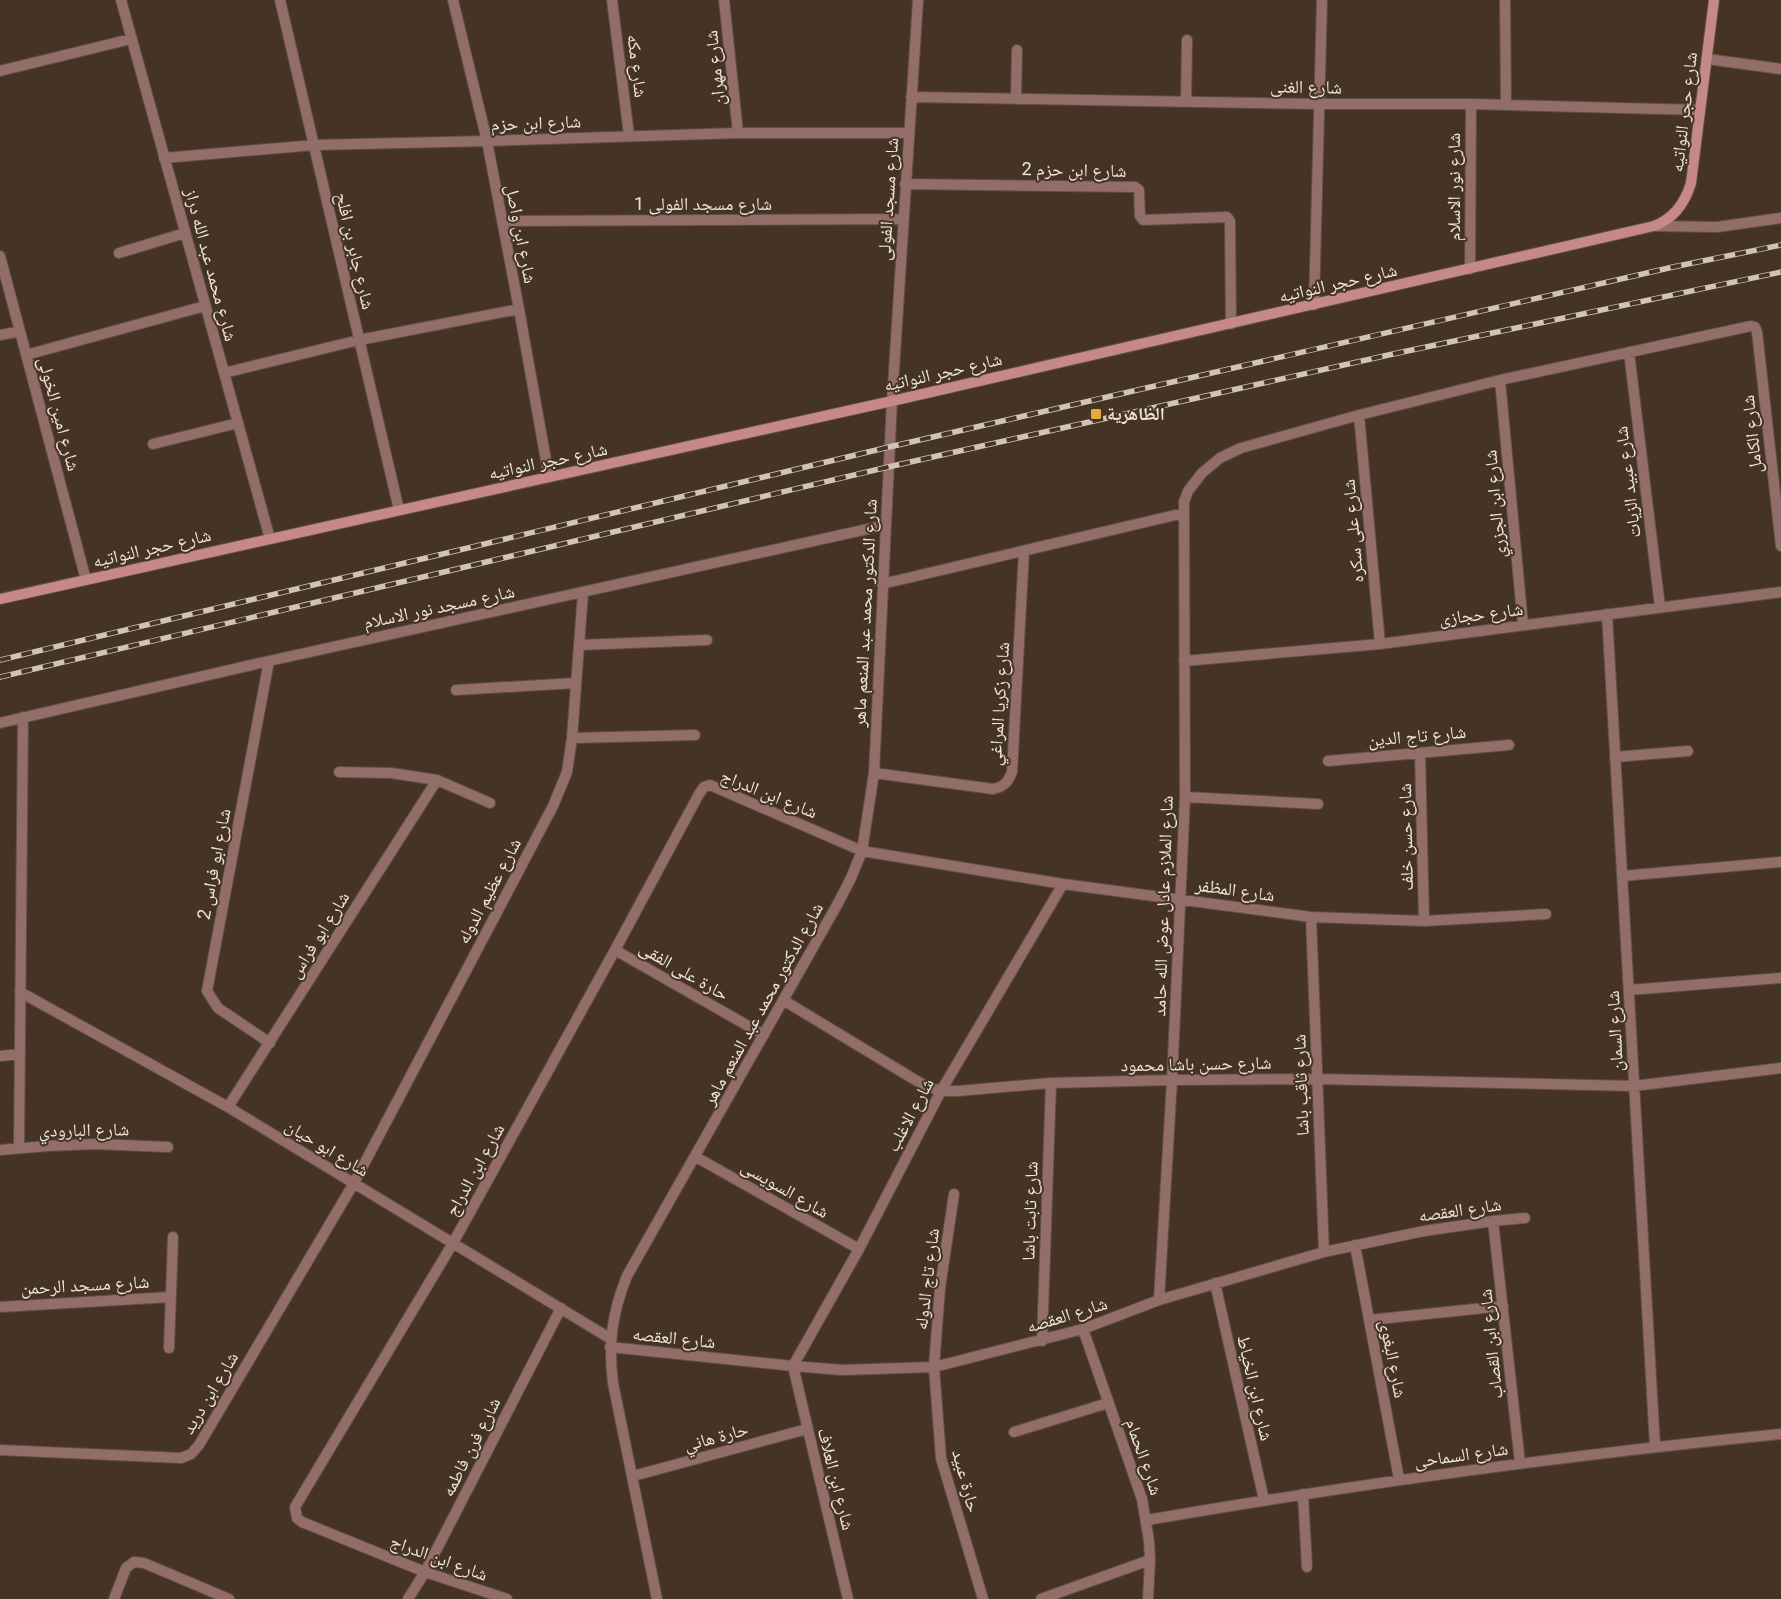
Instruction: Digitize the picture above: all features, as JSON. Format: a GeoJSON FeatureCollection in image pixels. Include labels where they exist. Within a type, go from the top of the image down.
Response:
{"type":"FeatureCollection","features":[{"type":"Feature","properties":{"kind":"street","name":"شارع محمد عبد الله دراز"},"geometry":{"type":"LineString","coordinates":[[121,0],[270,539]]}},
{"type":"Feature","properties":{"kind":"street","name":"شارع جابر بن افلح"},"geometry":{"type":"LineString","coordinates":[[280,0],[399,510]]}},
{"type":"Feature","properties":{"kind":"street","name":"شارع ابن واصل"},"geometry":{"type":"LineString","coordinates":[[453,0],[502,221],[549,477]]}},
{"type":"Feature","properties":{"kind":"street","name":"شارع مكه"},"geometry":{"type":"LineString","coordinates":[[612,0],[629,135]]}},
{"type":"Feature","properties":{"kind":"street","name":"شارع مهران"},"geometry":{"type":"LineString","coordinates":[[724,0],[738,132]]}},
{"type":"Feature","properties":{"kind":"street","name":"شارع مسجد الفولى"},"geometry":{"type":"LineString","coordinates":[[892,401],[918,0]]}},
{"type":"Feature","properties":{"kind":"street"},"geometry":{"type":"LineString","coordinates":[[1314,305],[1322,0]]}},
{"type":"Feature","properties":{"kind":"street"},"geometry":{"type":"LineString","coordinates":[[1505,0],[1506,105]]}},
{"type":"Feature","properties":{"kind":"street","name":"شارع حجر النواتيه"},"geometry":{"type":"LineString","coordinates":[[0,599],[892,401],[1470,270],[1663,223],[1671,217],[1684,201],[1693,173],[1714,0]]}},
{"type":"Feature","properties":{"kind":"street"},"geometry":{"type":"LineString","coordinates":[[0,70],[131,38]]}},
{"type":"Feature","properties":{"kind":"street"},"geometry":{"type":"LineString","coordinates":[[1186,102],[1187,40]]}},
{"type":"Feature","properties":{"kind":"street"},"geometry":{"type":"LineString","coordinates":[[1016,99],[1017,50]]}},
{"type":"Feature","properties":{"kind":"street"},"geometry":{"type":"LineString","coordinates":[[1707,59],[1781,68]]}},
{"type":"Feature","properties":{"kind":"street","name":"شارع الغنى"},"geometry":{"type":"LineString","coordinates":[[911,97],[1319,104],[1471,104],[1700,110]]}},
{"type":"Feature","properties":{"kind":"street","name":"شارع نور الاسلام"},"geometry":{"type":"LineString","coordinates":[[1470,270],[1471,104]]}},
{"type":"Feature","properties":{"kind":"street","name":"شارع ابن حزم"},"geometry":{"type":"LineString","coordinates":[[164,158],[314,145],[486,142],[738,132],[909,133]]}},
{"type":"Feature","properties":{"kind":"street","name":"شارع ابن حزم 2"},"geometry":{"type":"LineString","coordinates":[[906,184],[1135,187],[1139,190],[1140,216],[1143,220],[1226,217],[1230,221],[1232,324]]}},
{"type":"Feature","properties":{"kind":"street"},"geometry":{"type":"LineString","coordinates":[[1654,226],[1717,227],[1781,218]]}},
{"type":"Feature","properties":{"kind":"street","name":"شارع مسجد الفولى 1"},"geometry":{"type":"LineString","coordinates":[[502,221],[903,219]]}},
{"type":"Feature","properties":{"kind":"street"},"geometry":{"type":"LineString","coordinates":[[119,253],[185,233]]}},
{"type":"Feature","properties":{"kind":"street","name":"شارع امين الخولى"},"geometry":{"type":"LineString","coordinates":[[0,256],[86,580]]}},
{"type":"Feature","properties":{"kind":"street"},"geometry":{"type":"LineString","coordinates":[[26,355],[205,306]]}},
{"type":"Feature","properties":{"kind":"street"},"geometry":{"type":"LineString","coordinates":[[224,373],[359,340],[519,309]]}},
{"type":"Feature","properties":{"kind":"street","name":"شارع الملازم عادل عوض الله حامد"},"geometry":{"type":"LineString","coordinates":[[1159,1300],[1172,1080],[1185,798],[1184,513],[1186,497],[1194,482],[1211,465],[1230,452],[1359,415],[1500,380],[1748,326]]}},
{"type":"Feature","properties":{"kind":"street","name":"شارع الكامل"},"geometry":{"type":"LineString","coordinates":[[1748,326],[1755,327],[1757,332],[1781,546]]}},
{"type":"Feature","properties":{"kind":"street"},"geometry":{"type":"LineString","coordinates":[[0,335],[20,330]]}},
{"type":"Feature","properties":{"kind":"street","name":"شارع عبيد الزيات"},"geometry":{"type":"LineString","coordinates":[[1629,352],[1660,607]]}},
{"type":"Feature","properties":{"kind":"street","name":"شارع ابن الجزري"},"geometry":{"type":"LineString","coordinates":[[1500,380],[1523,625]]}},
{"type":"Feature","properties":{"kind":"street","name":"شارع الدكتور محمد عبد المنعم ماهر"},"geometry":{"type":"LineString","coordinates":[[657,1599],[613,1383],[610,1343],[614,1314],[627,1276],[837,905],[862,851],[874,773],[892,401]]}},
{"type":"Feature","properties":{"kind":"street","name":"شارع على سكره"},"geometry":{"type":"LineString","coordinates":[[1359,415],[1380,644]]}},
{"type":"Feature","properties":{"kind":"street"},"geometry":{"type":"LineString","coordinates":[[153,444],[238,423]]}},
{"type":"Feature","properties":{"kind":"street"},"geometry":{"type":"LineString","coordinates":[[882,584],[1184,513]]}},
{"type":"Feature","properties":{"kind":"street","name":"شارع مسجد نور الاسلام"},"geometry":{"type":"LineString","coordinates":[[0,723],[886,525]]}},
{"type":"Feature","properties":{"kind":"street","name":"شارع زكريا المراغي"},"geometry":{"type":"LineString","coordinates":[[874,773],[993,790],[1000,788],[1009,778],[1012,772],[1024,551]]}},
{"type":"Feature","properties":{"kind":"street","name":"شارع عظيم الدوله"},"geometry":{"type":"LineString","coordinates":[[354,1183],[553,806],[568,772],[583,592]]}},
{"type":"Feature","properties":{"kind":"street","name":"شارع حجازى"},"geometry":{"type":"LineString","coordinates":[[1184,661],[1380,644],[1781,592]]}},
{"type":"Feature","properties":{"kind":"street","name":"شارع السمان"},"geometry":{"type":"LineString","coordinates":[[1607,614],[1655,1446]]}},
{"type":"Feature","properties":{"kind":"street"},"geometry":{"type":"LineString","coordinates":[[579,646],[707,640]]}},
{"type":"Feature","properties":{"kind":"street","name":"شارع ابو فراس 2"},"geometry":{"type":"LineString","coordinates":[[269,662],[207,990],[218,1008],[270,1043]]}},
{"type":"Feature","properties":{"kind":"street"},"geometry":{"type":"LineString","coordinates":[[456,690],[576,683]]}},
{"type":"Feature","properties":{"kind":"street"},"geometry":{"type":"LineString","coordinates":[[19,1148],[23,718]]}},
{"type":"Feature","properties":{"kind":"street"},"geometry":{"type":"LineString","coordinates":[[572,738],[694,735]]}},
{"type":"Feature","properties":{"kind":"street","name":"شارع تاج الدين"},"geometry":{"type":"LineString","coordinates":[[1328,761],[1509,745]]}},
{"type":"Feature","properties":{"kind":"street"},"geometry":{"type":"LineString","coordinates":[[1615,757],[1688,751]]}},
{"type":"Feature","properties":{"kind":"street","name":"شارع حسن خلف"},"geometry":{"type":"LineString","coordinates":[[1420,753],[1424,921]]}},
{"type":"Feature","properties":{"kind":"street"},"geometry":{"type":"LineString","coordinates":[[339,772],[391,773],[436,780],[490,803]]}},
{"type":"Feature","properties":{"kind":"street","name":"شارع ابو فراس"},"geometry":{"type":"LineString","coordinates":[[228,1107],[436,780]]}},
{"type":"Feature","properties":{"kind":"street","name":"شارع ابن الدراج"},"geometry":{"type":"LineString","coordinates":[[507,1599],[425,1572],[302,1522],[297,1518],[295,1507],[453,1243],[704,787],[710,785],[862,851]]}},
{"type":"Feature","properties":{"kind":"street"},"geometry":{"type":"LineString","coordinates":[[1185,798],[1318,804]]}},
{"type":"Feature","properties":{"kind":"street","name":"شارع المظفر"},"geometry":{"type":"LineString","coordinates":[[862,851],[1063,884],[1180,898],[1311,917],[1424,921],[1546,914]]}},
{"type":"Feature","properties":{"kind":"street"},"geometry":{"type":"LineString","coordinates":[[1622,876],[1781,862]]}},
{"type":"Feature","properties":{"kind":"street","name":"شارع الاغلب"},"geometry":{"type":"LineString","coordinates":[[793,1366],[859,1249],[941,1091],[1063,884]]}},
{"type":"Feature","properties":{"kind":"street","name":"شارع ثاقب باشا"},"geometry":{"type":"LineString","coordinates":[[1311,917],[1324,1252]]}},
{"type":"Feature","properties":{"kind":"street","name":"حارة على الفقى"},"geometry":{"type":"LineString","coordinates":[[615,950],[764,1035]]}},
{"type":"Feature","properties":{"kind":"street"},"geometry":{"type":"LineString","coordinates":[[1629,990],[1781,978]]}},
{"type":"Feature","properties":{"kind":"street","name":"شارع ابو حيان"},"geometry":{"type":"LineString","coordinates":[[20,992],[228,1107],[561,1308],[610,1343]]}},
{"type":"Feature","properties":{"kind":"street","name":"شارع حسن باشا محمود"},"geometry":{"type":"LineString","coordinates":[[783,1000],[912,1078],[926,1086],[941,1091],[1051,1083],[1172,1080],[1317,1079],[1634,1086],[1781,1068]]}},
{"type":"Feature","properties":{"kind":"street"},"geometry":{"type":"LineString","coordinates":[[0,1056],[20,1054]]}},
{"type":"Feature","properties":{"kind":"street","name":"شارع ثابت باشا"},"geometry":{"type":"LineString","coordinates":[[1042,1341],[1051,1083]]}},
{"type":"Feature","properties":{"kind":"street","name":"شارع البارودي"},"geometry":{"type":"LineString","coordinates":[[0,1150],[95,1144],[168,1147]]}},
{"type":"Feature","properties":{"kind":"street","name":"شارع السويسى"},"geometry":{"type":"LineString","coordinates":[[696,1157],[859,1249]]}},
{"type":"Feature","properties":{"kind":"street","name":"شارع ابن دريد"},"geometry":{"type":"LineString","coordinates":[[0,1450],[181,1458],[191,1454],[199,1445],[354,1183]]}},
{"type":"Feature","properties":{"kind":"street","name":"شارع تاج الدوله"},"geometry":{"type":"LineString","coordinates":[[934,1368],[940,1288],[954,1194]]}},
{"type":"Feature","properties":{"kind":"street","name":"شارع العقصه"},"geometry":{"type":"LineString","coordinates":[[610,1343],[793,1366],[842,1370],[934,1368],[1083,1329],[1159,1300],[1324,1252],[1424,1232],[1525,1218]]}},
{"type":"Feature","properties":{"kind":"street","name":"شارع ابن القصاب"},"geometry":{"type":"LineString","coordinates":[[1494,1221],[1520,1463]]}},
{"type":"Feature","properties":{"kind":"street","name":"شارع مسجد الرحمن"},"geometry":{"type":"LineString","coordinates":[[169,1348],[174,1237]]}},
{"type":"Feature","properties":{"kind":"street","name":"شارع البغوى"},"geometry":{"type":"LineString","coordinates":[[1355,1245],[1399,1479]]}},
{"type":"Feature","properties":{"kind":"street","name":"شارع ابن الخياط"},"geometry":{"type":"LineString","coordinates":[[1214,1283],[1264,1500]]}},
{"type":"Feature","properties":{"kind":"street","name":"شارع مسجد الرحمن"},"geometry":{"type":"LineString","coordinates":[[0,1306],[171,1297]]}},
{"type":"Feature","properties":{"kind":"street"},"geometry":{"type":"LineString","coordinates":[[1370,1320],[1503,1306]]}},
{"type":"Feature","properties":{"kind":"street","name":"شارع فرن فاطمه"},"geometry":{"type":"LineString","coordinates":[[408,1599],[425,1572],[561,1308]]}},
{"type":"Feature","properties":{"kind":"street","name":"شارع الحمام"},"geometry":{"type":"LineString","coordinates":[[1083,1329],[1142,1499],[1147,1520],[1150,1560],[1148,1599]]}},
{"type":"Feature","properties":{"kind":"street","name":"شارع ابن العلاف"},"geometry":{"type":"LineString","coordinates":[[793,1366],[848,1599]]}},
{"type":"Feature","properties":{"kind":"street","name":"حارة عبيد"},"geometry":{"type":"LineString","coordinates":[[934,1368],[941,1458],[984,1599]]}},
{"type":"Feature","properties":{"kind":"street"},"geometry":{"type":"LineString","coordinates":[[1014,1432],[1108,1403]]}},
{"type":"Feature","properties":{"kind":"street","name":"حارة هاني"},"geometry":{"type":"LineString","coordinates":[[633,1476],[807,1429]]}},
{"type":"Feature","properties":{"kind":"street","name":"شارع السماحى"},"geometry":{"type":"LineString","coordinates":[[1147,1520],[1399,1479],[1655,1446],[1781,1434]]}},
{"type":"Feature","properties":{"kind":"street"},"geometry":{"type":"LineString","coordinates":[[1303,1494],[1307,1567]]}},
{"type":"Feature","properties":{"kind":"street"},"geometry":{"type":"LineString","coordinates":[[1041,1599],[1150,1560]]}},
{"type":"Feature","properties":{"kind":"street"},"geometry":{"type":"LineString","coordinates":[[114,1599],[126,1568],[134,1562],[144,1564],[229,1599]]}},
{"type":"Feature","properties":{"kind":"railway"},"geometry":{"type":"LineString","coordinates":[[0,660],[889,447],[1673,267],[1781,245]]}},
{"type":"Feature","properties":{"kind":"railway"},"geometry":{"type":"LineString","coordinates":[[0,677],[888,467],[1393,354],[1781,272]]}},
{"type":"Feature","properties":{"kind":"place","name":"الظاهرية"},"geometry":{"type":"Point","coordinates":[1096,414]}}]}
